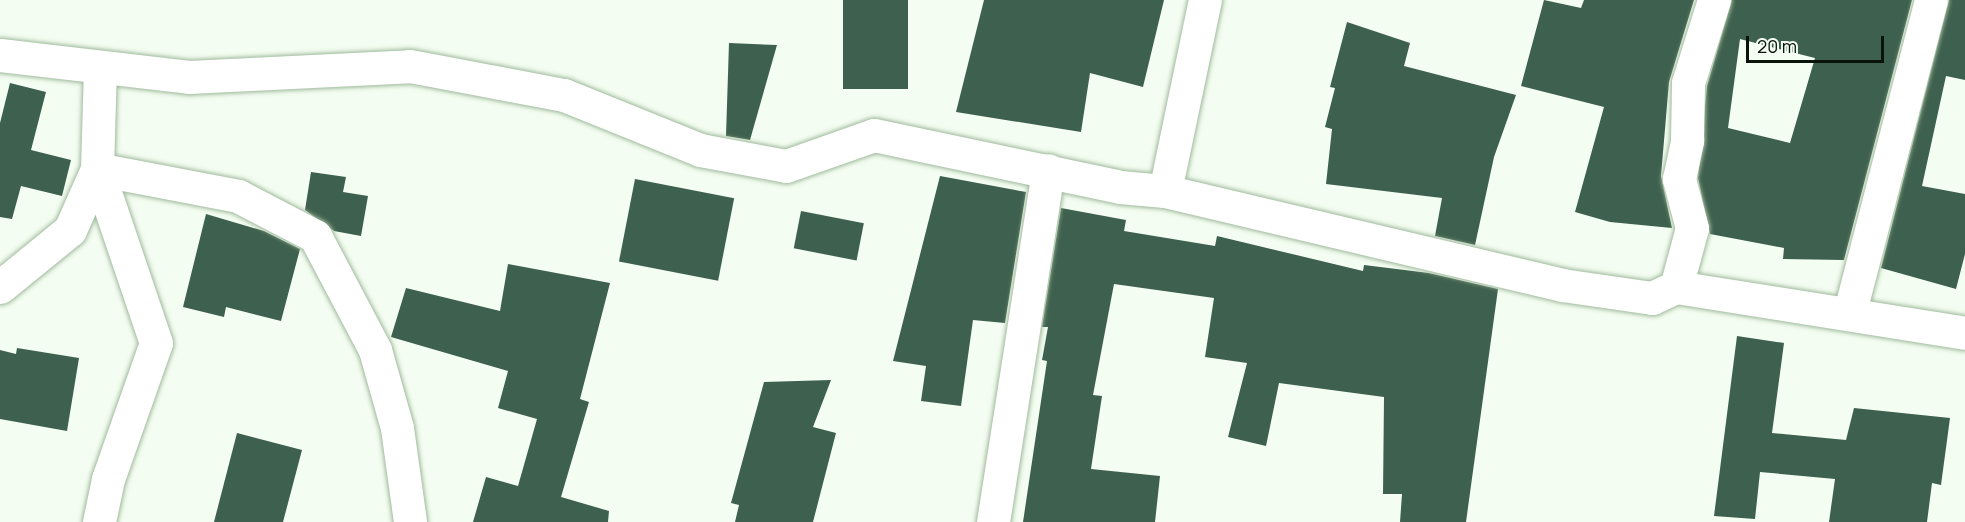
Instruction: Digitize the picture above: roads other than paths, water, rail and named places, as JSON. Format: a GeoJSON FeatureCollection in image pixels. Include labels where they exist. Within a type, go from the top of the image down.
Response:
{"type":"FeatureCollection","features":[{"type":"Feature","properties":{"kind":"street"},"geometry":{"type":"LineString","coordinates":[[1165,191],[1205,0]]}},
{"type":"Feature","properties":{"kind":"street"},"geometry":{"type":"LineString","coordinates":[[1676,287],[1692,228],[1679,179],[1687,140],[1688,82],[1714,0]]}},
{"type":"Feature","properties":{"kind":"street"},"geometry":{"type":"LineString","coordinates":[[1850,311],[1931,0]]}},
{"type":"Feature","properties":{"kind":"street"},"geometry":{"type":"LineString","coordinates":[[0,55],[189,77],[334,66],[410,66],[564,95],[700,150],[786,166],[874,135],[1165,191],[1562,285],[1652,298],[1676,287],[1850,311],[1965,333]]}},
{"type":"Feature","properties":{"kind":"street"},"geometry":{"type":"LineString","coordinates":[[99,522],[108,479],[156,343],[97,169],[100,67]]}},
{"type":"Feature","properties":{"kind":"street"},"geometry":{"type":"LineString","coordinates":[[0,286],[70,230],[97,169]]}},
{"type":"Feature","properties":{"kind":"street"},"geometry":{"type":"LineString","coordinates":[[97,169],[238,196],[315,236],[375,350],[397,428],[410,522]]}},
{"type":"Feature","properties":{"kind":"street"},"geometry":{"type":"LineString","coordinates":[[993,522],[1048,170]]}}]}
